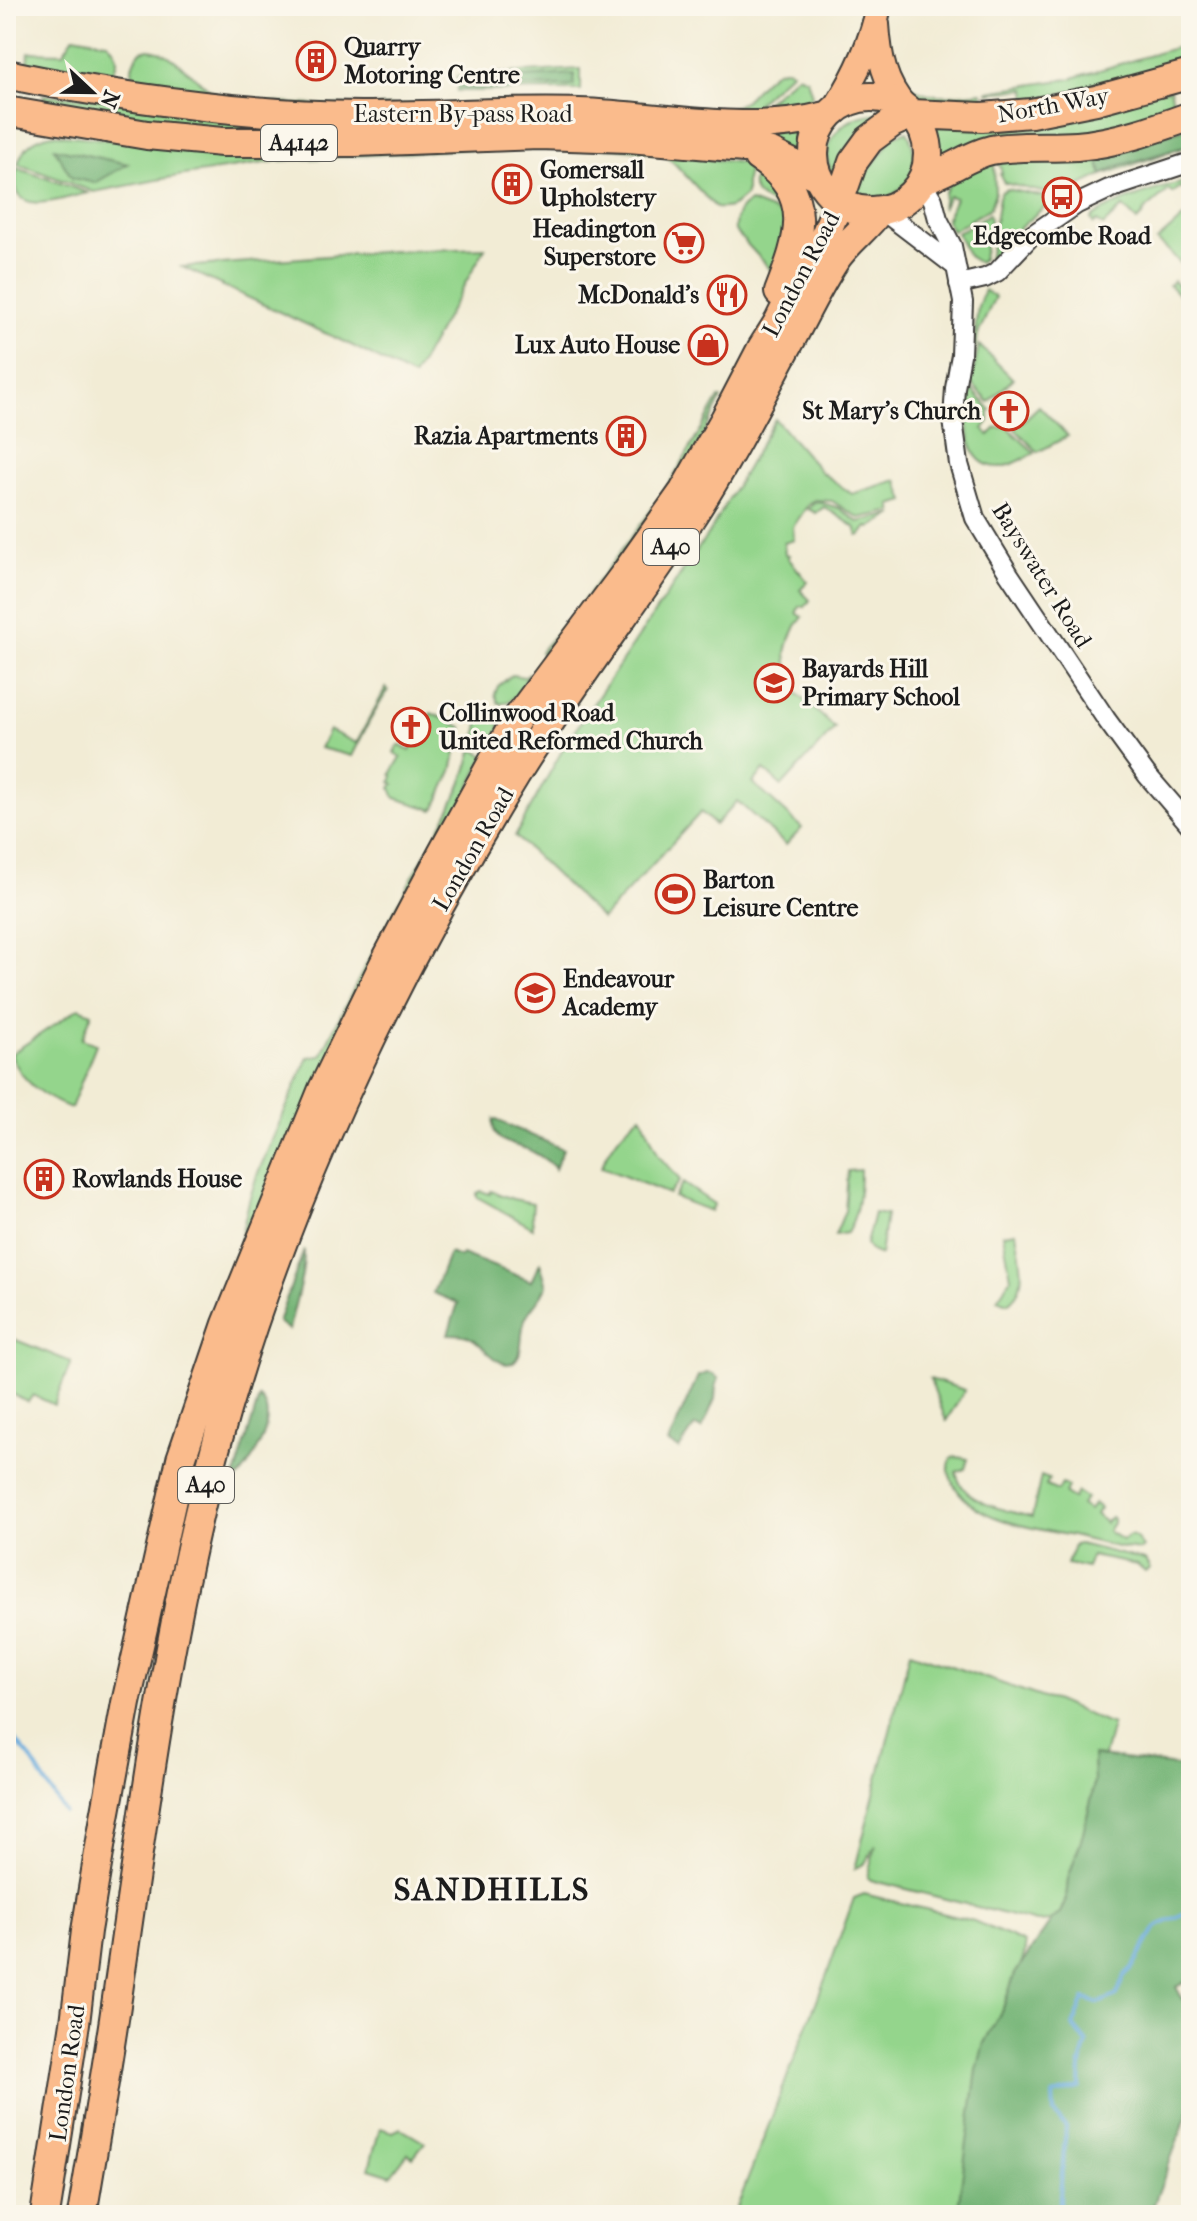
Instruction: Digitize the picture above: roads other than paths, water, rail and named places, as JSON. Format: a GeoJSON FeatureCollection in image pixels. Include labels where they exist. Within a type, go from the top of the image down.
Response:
{"type":"FeatureCollection","features":[{"type":"Feature","properties":{"kind":"highway","name":"Eastern By-pass Road"},"geometry":{"type":"LineString","coordinates":[[6,74],[120,95],[308,114],[616,114],[748,127],[812,120],[856,97],[874,96],[909,111]]}},
{"type":"Feature","properties":{"kind":"highway","name":"North Way"},"geometry":{"type":"LineString","coordinates":[[909,111],[982,117],[1031,113],[1096,100],[1191,74]]}},
{"type":"Feature","properties":{"kind":"highway","name":"Eastern By-pass Road"},"geometry":{"type":"LineString","coordinates":[[6,111],[131,132],[222,142],[356,142],[539,135],[740,147],[771,153],[826,187],[853,209],[881,211]]}},
{"type":"Feature","properties":{"kind":"highway"},"geometry":{"type":"LineString","coordinates":[[826,187],[816,168],[815,146],[831,111]]}},
{"type":"Feature","properties":{"kind":"highway"},"geometry":{"type":"LineString","coordinates":[[790,283],[826,187],[848,173],[859,151],[878,131],[909,111],[919,123],[928,147],[927,169],[922,180]]}},
{"type":"Feature","properties":{"kind":"highway","name":"North Way"},"geometry":{"type":"LineString","coordinates":[[881,211],[898,206],[911,196],[922,180],[986,151],[1096,144],[1191,116]]}},
{"type":"Feature","properties":{"kind":"highway"},"geometry":{"type":"LineString","coordinates":[[740,147],[768,163],[790,187],[798,204],[799,227],[790,283]]}},
{"type":"Feature","properties":{"kind":"highway","name":"London Road"},"geometry":{"type":"LineString","coordinates":[[82,2215],[171,1648],[201,1505],[279,1224],[323,1089],[384,964],[516,720],[684,491],[725,419],[762,348],[769,318],[790,283],[820,247],[826,187]]}},
{"type":"Feature","properties":{"kind":"highway","name":"London Road"},"geometry":{"type":"LineString","coordinates":[[45,2215],[86,1931],[126,1703],[181,1459],[227,1324],[402,977],[464,863],[532,750],[695,511],[747,423],[834,262],[881,211]]}},
{"type":"Feature","properties":{"kind":"main road"},"geometry":{"type":"LineString","coordinates":[[878,12],[878,45],[883,69],[890,89],[909,111]]}},
{"type":"Feature","properties":{"kind":"main road"},"geometry":{"type":"LineString","coordinates":[[831,111],[854,75],[878,12]]}},
{"type":"Feature","properties":{"kind":"street"},"geometry":{"type":"LineString","coordinates":[[881,211],[957,275],[985,278],[997,272],[1051,220],[1085,200],[1122,184],[1191,162]]}},
{"type":"Feature","properties":{"kind":"street","name":"Bayswater Road"},"geometry":{"type":"LineString","coordinates":[[922,180],[952,246],[957,275],[963,316],[953,405],[954,434],[959,464],[975,518],[1106,719],[1147,775],[1191,826]]}},
{"type":"Feature","properties":{"kind":"waterway"},"geometry":{"type":"LineString","coordinates":[[6,1730],[29,1756],[64,1812]]}},
{"type":"Feature","properties":{"kind":"waterway"},"geometry":{"type":"LineString","coordinates":[[1060,2215],[1066,2127],[1054,2113],[1053,2095],[1080,2088],[1081,2064],[1087,2043],[1073,2026],[1084,1999],[1099,2003],[1117,1995],[1124,1976],[1156,1927],[1191,1910]]}},
{"type":"Feature","properties":{"kind":"place","name":"Quarry Motoring Centre"},"geometry":{"type":"Point","coordinates":[316,61]}},
{"type":"Feature","properties":{"kind":"place","name":"Gomersall Upholstery"},"geometry":{"type":"Point","coordinates":[512,184]}},
{"type":"Feature","properties":{"kind":"place","name":"Edgecombe Road"},"geometry":{"type":"Point","coordinates":[1062,197]}},
{"type":"Feature","properties":{"kind":"place","name":"Headington Superstore"},"geometry":{"type":"Point","coordinates":[684,243]}},
{"type":"Feature","properties":{"kind":"place","name":"McDonald's"},"geometry":{"type":"Point","coordinates":[727,295]}},
{"type":"Feature","properties":{"kind":"place","name":"Lux Auto House"},"geometry":{"type":"Point","coordinates":[708,345]}},
{"type":"Feature","properties":{"kind":"place","name":"St Mary's Church"},"geometry":{"type":"Point","coordinates":[1009,411]}},
{"type":"Feature","properties":{"kind":"place","name":"Razia Apartments"},"geometry":{"type":"Point","coordinates":[626,436]}},
{"type":"Feature","properties":{"kind":"place","name":"Bayards Hill Primary School"},"geometry":{"type":"Point","coordinates":[774,683]}},
{"type":"Feature","properties":{"kind":"place","name":"Collinwood Road United Reformed Church"},"geometry":{"type":"Point","coordinates":[411,727]}},
{"type":"Feature","properties":{"kind":"place","name":"Barton Leisure Centre"},"geometry":{"type":"Point","coordinates":[675,894]}},
{"type":"Feature","properties":{"kind":"place","name":"Endeavour Academy"},"geometry":{"type":"Point","coordinates":[535,993]}},
{"type":"Feature","properties":{"kind":"place","name":"Rowlands House"},"geometry":{"type":"Point","coordinates":[44,1179]}},
{"type":"Feature","properties":{"kind":"district","name":"SANDHILLS"},"geometry":{"type":"Point","coordinates":[492,1889]}}]}
